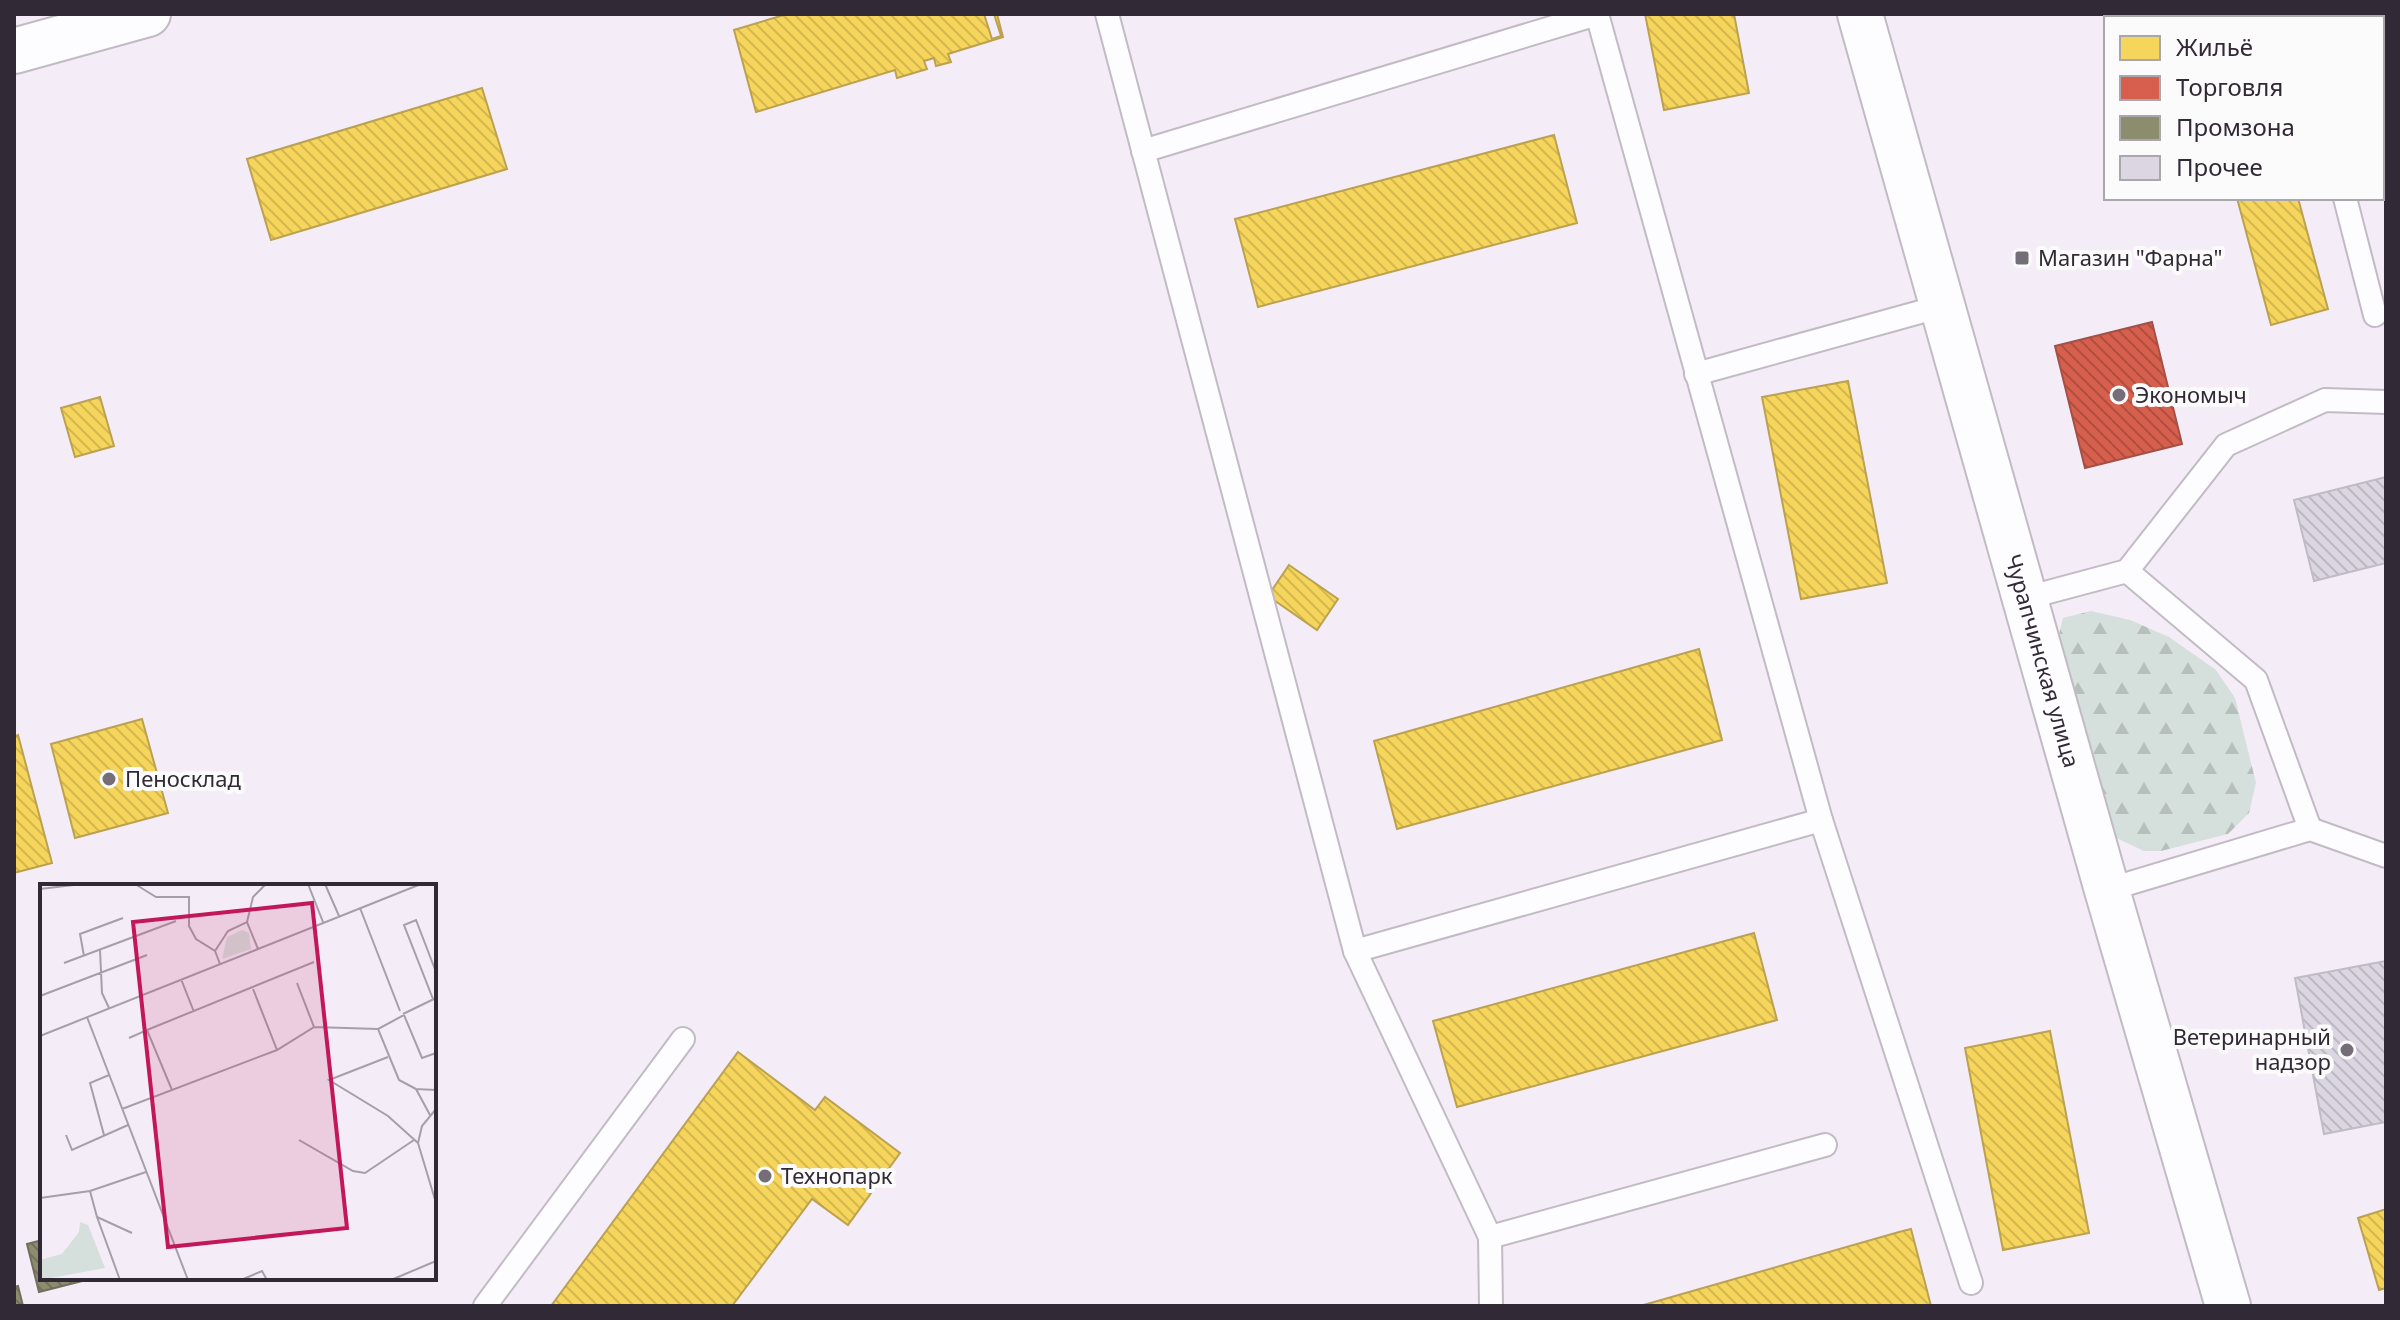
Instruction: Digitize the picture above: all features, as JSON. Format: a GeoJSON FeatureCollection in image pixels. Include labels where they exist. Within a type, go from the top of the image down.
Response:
{"type":"FeatureCollection","features":[{"type":"Feature","properties":{"kind":"street"},"geometry":{"type":"LineString","coordinates":[[14,51],[148,14]]}},
{"type":"Feature","properties":{"kind":"street","name":"Чурапчинская улица"},"geometry":{"type":"LineString","coordinates":[[1860,14],[2107,890],[2228,1306]]}},
{"type":"Feature","properties":{"kind":"lane"},"geometry":{"type":"LineString","coordinates":[[1107,14],[1355,951],[1490,1237],[1491,1306]]}},
{"type":"Feature","properties":{"kind":"lane"},"geometry":{"type":"LineString","coordinates":[[1143,151],[1597,14],[1821,820],[1971,1283]]}},
{"type":"Feature","properties":{"kind":"lane"},"geometry":{"type":"LineString","coordinates":[[2346,200],[2375,315]]}},
{"type":"Feature","properties":{"kind":"lane"},"geometry":{"type":"LineString","coordinates":[[1696,374],[1942,306]]}},
{"type":"Feature","properties":{"kind":"lane"},"geometry":{"type":"LineString","coordinates":[[2026,598],[2127,571],[2226,445],[2325,400],[2386,402]]}},
{"type":"Feature","properties":{"kind":"lane"},"geometry":{"type":"LineString","coordinates":[[2127,571],[2256,680],[2310,829]]}},
{"type":"Feature","properties":{"kind":"lane"},"geometry":{"type":"LineString","coordinates":[[1355,951],[1821,820]]}},
{"type":"Feature","properties":{"kind":"lane"},"geometry":{"type":"LineString","coordinates":[[2107,890],[2310,829],[2386,856]]}},
{"type":"Feature","properties":{"kind":"lane"},"geometry":{"type":"LineString","coordinates":[[485,1306],[683,1039]]}},
{"type":"Feature","properties":{"kind":"lane"},"geometry":{"type":"LineString","coordinates":[[1490,1237],[1825,1145]]}},
{"type":"Feature","properties":{"kind":"green space"},"geometry":{"type":"Polygon","coordinates":[[[2091,611],[2130,620],[2169,637],[2216,670],[2235,698],[2256,783],[2249,813],[2228,834],[2161,851],[2144,851],[2110,835],[2057,642],[2063,618],[2091,611]]]}},
{"type":"Feature","properties":{"kind":"building: Жильё"},"geometry":{"type":"Polygon","coordinates":[[[787,14],[984,14],[992,39],[1001,36],[994,14],[997,14],[1003,37],[948,54],[951,62],[936,66],[934,58],[924,61],[927,69],[897,78],[895,70],[756,112],[734,30],[787,14]]]}},
{"type":"Feature","properties":{"kind":"building: Жильё"},"geometry":{"type":"Polygon","coordinates":[[[1645,14],[1734,14],[1749,93],[1664,110],[1645,14]]]}},
{"type":"Feature","properties":{"kind":"building: Жильё"},"geometry":{"type":"Polygon","coordinates":[[[2249,14],[2250,16],[2200,16],[2249,14]]]}},
{"type":"Feature","properties":{"kind":"building: Жильё"},"geometry":{"type":"Polygon","coordinates":[[[482,88],[507,169],[271,240],[247,159],[482,88]]]}},
{"type":"Feature","properties":{"kind":"building: Жильё"},"geometry":{"type":"Polygon","coordinates":[[[1554,135],[1577,223],[1258,307],[1235,219],[1554,135]]]}},
{"type":"Feature","properties":{"kind":"building: Жильё"},"geometry":{"type":"Polygon","coordinates":[[[2238,200],[2299,200],[2328,309],[2271,325],[2238,200]]]}},
{"type":"Feature","properties":{"kind":"building: Жильё"},"geometry":{"type":"Polygon","coordinates":[[[1848,381],[1887,583],[1801,599],[1762,397],[1848,381]]]}},
{"type":"Feature","properties":{"kind":"building: Жильё"},"geometry":{"type":"Polygon","coordinates":[[[100,397],[114,446],[75,457],[61,408],[100,397]]]}},
{"type":"Feature","properties":{"kind":"building: Жильё"},"geometry":{"type":"Polygon","coordinates":[[[1289,565],[1338,599],[1317,630],[1268,596],[1289,565]]]}},
{"type":"Feature","properties":{"kind":"building: Жильё"},"geometry":{"type":"Polygon","coordinates":[[[1699,649],[1722,740],[1397,829],[1374,741],[1699,649]]]}},
{"type":"Feature","properties":{"kind":"building: Жильё","name":"Пеносклад"},"geometry":{"type":"Polygon","coordinates":[[[142,719],[168,813],[75,838],[51,744],[142,719]]]}},
{"type":"Feature","properties":{"kind":"building: Жильё"},"geometry":{"type":"Polygon","coordinates":[[[18,735],[52,863],[14,873],[14,737],[18,735]]]}},
{"type":"Feature","properties":{"kind":"building: Жильё"},"geometry":{"type":"Polygon","coordinates":[[[1754,933],[1777,1020],[1457,1107],[1433,1021],[1754,933]]]}},
{"type":"Feature","properties":{"kind":"building: Жильё"},"geometry":{"type":"Polygon","coordinates":[[[2050,1031],[2089,1233],[2003,1250],[1965,1048],[2050,1031]]]}},
{"type":"Feature","properties":{"kind":"building: Жильё","name":"Технопарк"},"geometry":{"type":"Polygon","coordinates":[[[738,1052],[815,1110],[825,1097],[900,1153],[848,1225],[812,1199],[732,1306],[551,1306],[738,1052]]]}},
{"type":"Feature","properties":{"kind":"building: Жильё"},"geometry":{"type":"Polygon","coordinates":[[[2386,1209],[2386,1288],[2379,1290],[2358,1218],[2386,1209]]]}},
{"type":"Feature","properties":{"kind":"building: Жильё"},"geometry":{"type":"Polygon","coordinates":[[[1911,1229],[1931,1306],[1640,1306],[1899,1232],[1911,1229]]]}},
{"type":"Feature","properties":{"kind":"building: Торговля","name":"Экономыч"},"geometry":{"type":"Polygon","coordinates":[[[2152,322],[2182,444],[2085,468],[2055,346],[2152,322]]]}},
{"type":"Feature","properties":{"kind":"building: Промзона"},"geometry":{"type":"Polygon","coordinates":[[[40,1241],[40,1280],[86,1280],[39,1292],[27,1244],[40,1241]]]}},
{"type":"Feature","properties":{"kind":"building: Промзона"},"geometry":{"type":"Polygon","coordinates":[[[18,1286],[23,1306],[14,1306],[14,1287],[18,1286]]]}},
{"type":"Feature","properties":{"kind":"building: Прочее"},"geometry":{"type":"Polygon","coordinates":[[[2386,477],[2386,563],[2314,581],[2294,500],[2386,477]]]}},
{"type":"Feature","properties":{"kind":"building: Прочее","name":"Ветеринарный надзор"},"geometry":{"type":"Polygon","coordinates":[[[2386,961],[2386,1122],[2324,1134],[2295,978],[2386,961]]]}},
{"type":"Feature","properties":{"kind":"place","name":"Магазин \"Фарна\""},"geometry":{"type":"Point","coordinates":[2022,258]}},
{"type":"Feature","properties":{"kind":"place","name":"Экономыч"},"geometry":{"type":"Point","coordinates":[2119,395]}},
{"type":"Feature","properties":{"kind":"place","name":"Пеносклад"},"geometry":{"type":"Point","coordinates":[109,779]}},
{"type":"Feature","properties":{"kind":"place","name":"Ветеринарный надзор"},"geometry":{"type":"Point","coordinates":[2347,1050]}},
{"type":"Feature","properties":{"kind":"place","name":"Технопарк"},"geometry":{"type":"Point","coordinates":[765,1176]}}]}
